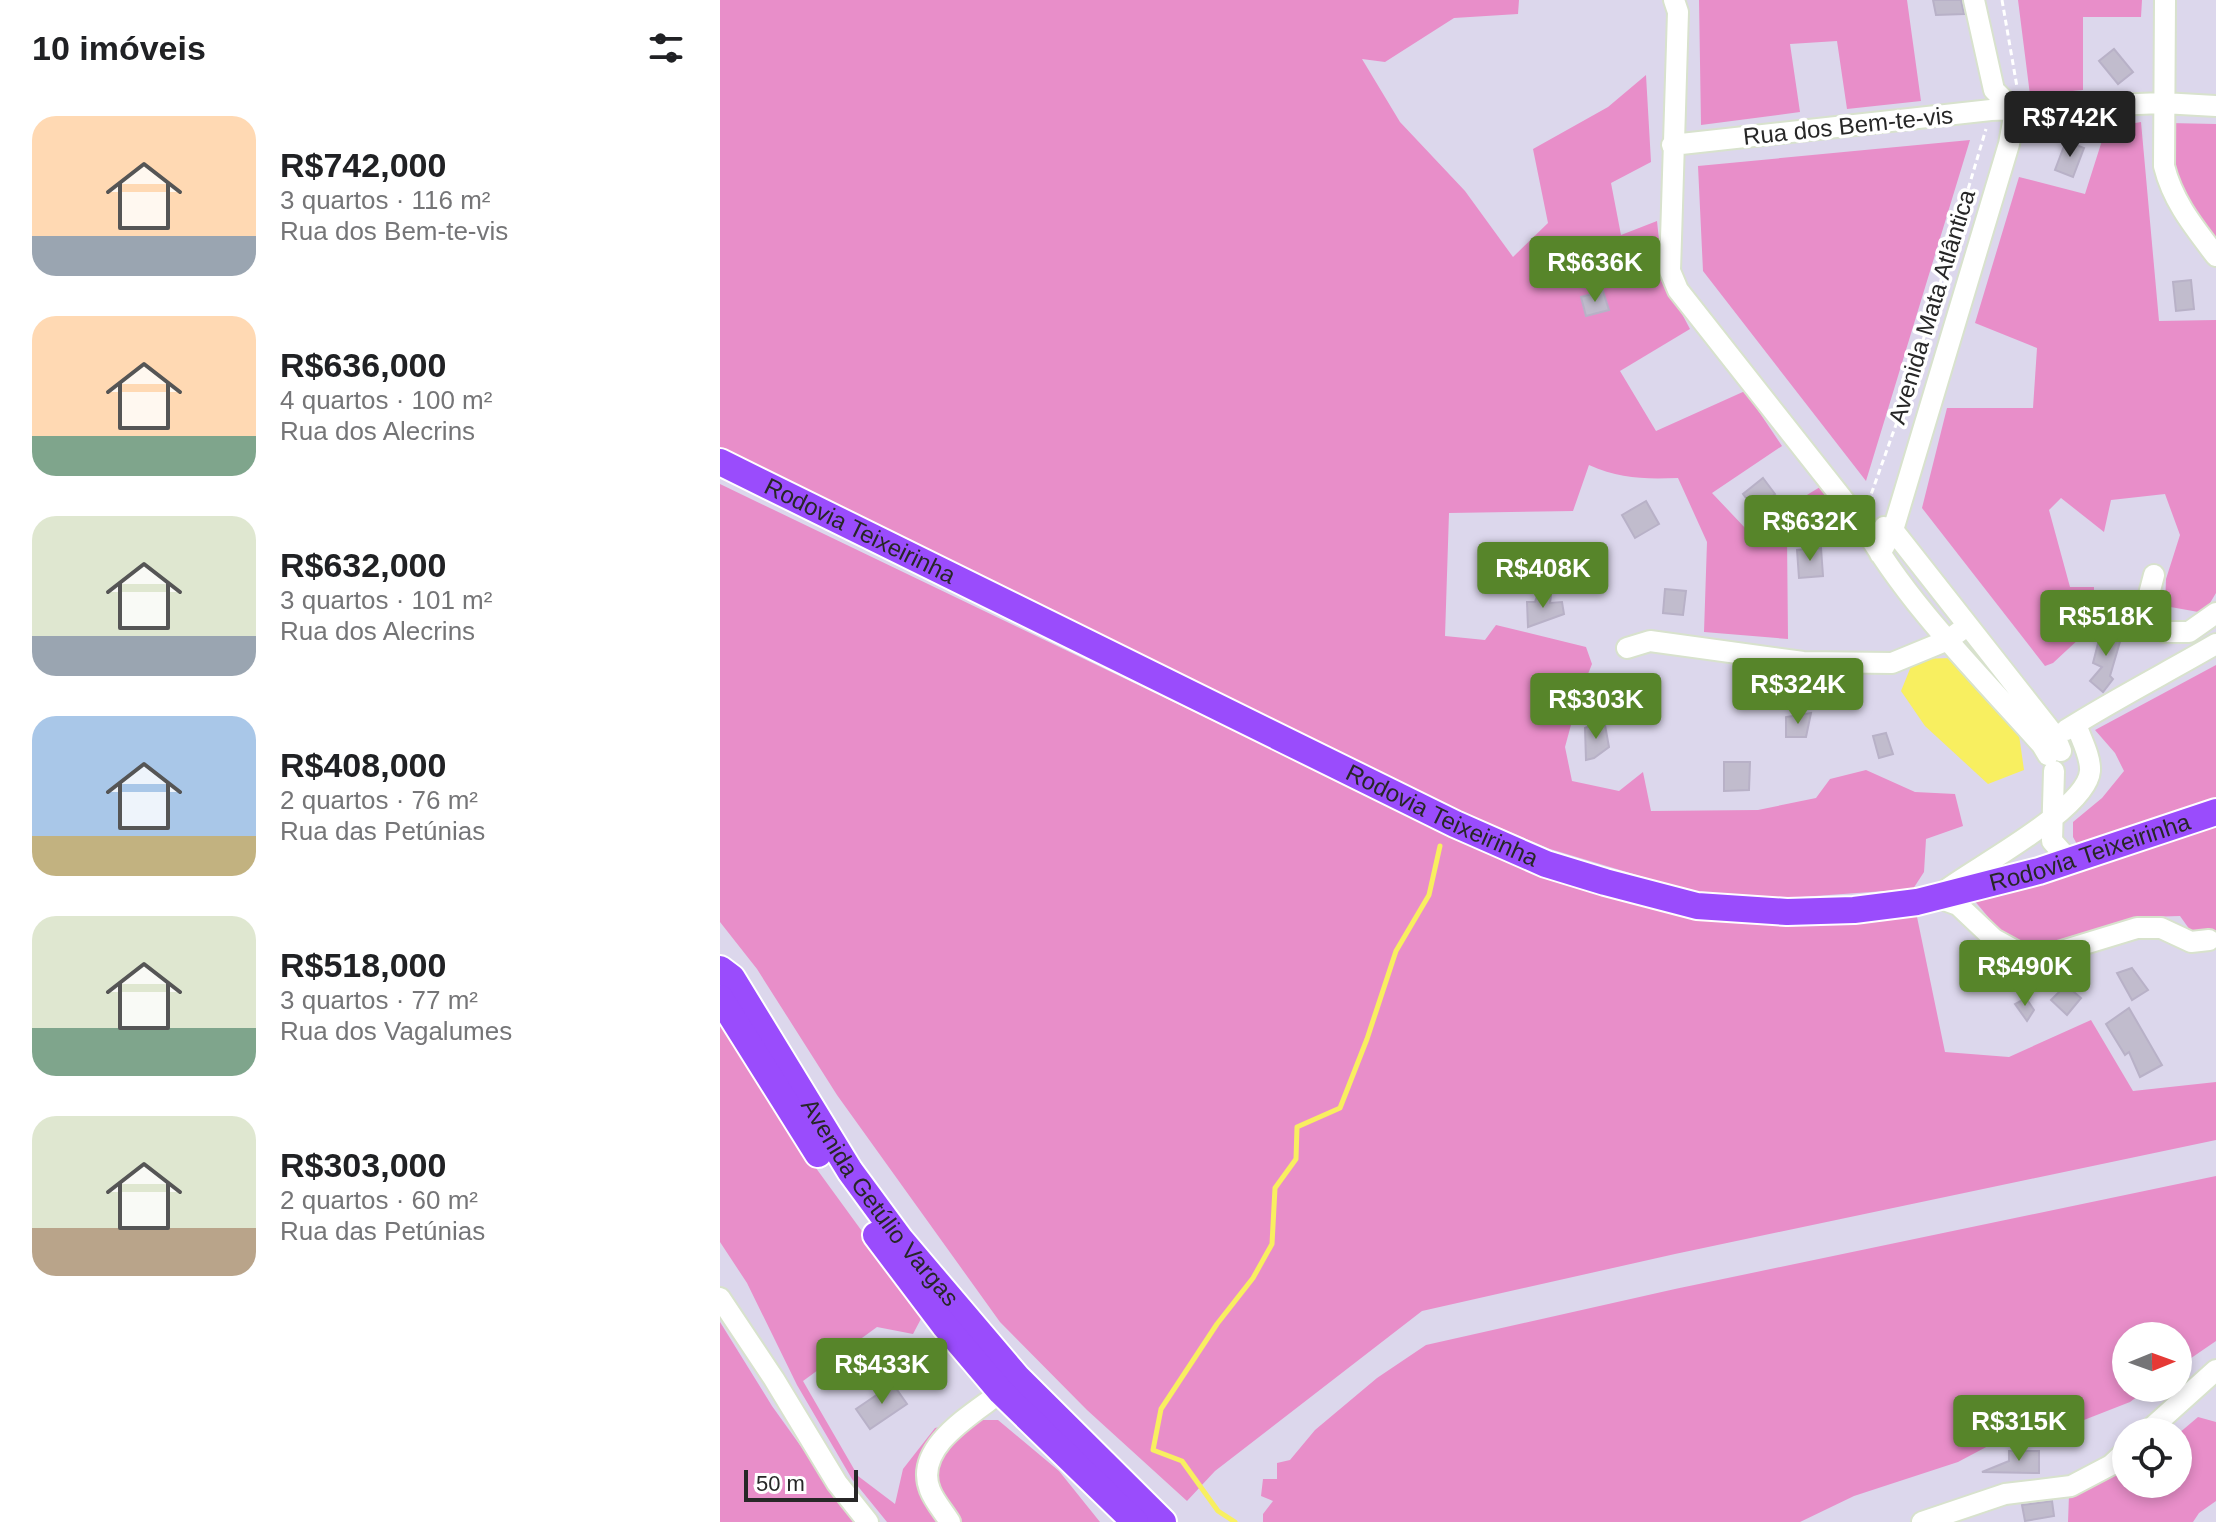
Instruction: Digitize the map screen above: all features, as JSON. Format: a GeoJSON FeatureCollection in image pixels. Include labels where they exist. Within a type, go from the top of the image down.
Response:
{"type":"FeatureCollection","features":[{"type":"Feature","properties":{"kind":"main road","name":"Rodovia Teixeirinha"},"geometry":{"type":"LineString","coordinates":[[727,467],[1455,824],[1546,864],[1697,906],[1787,912],[1854,910],[1936,897],[2039,871],[2216,812]]}},
{"type":"Feature","properties":{"kind":"main road","name":"Avenida Getúlio Vargas"},"geometry":{"type":"LineString","coordinates":[[720,969],[732,978],[850,1171],[900,1239],[1017,1377],[1163,1522]]}},
{"type":"Feature","properties":{"kind":"main road","name":"Avenida Getúlio Vargas"},"geometry":{"type":"LineString","coordinates":[[720,998],[837,1184],[944,1325],[1001,1392],[1135,1522]]}},
{"type":"Feature","properties":{"kind":"street"},"geometry":{"type":"LineString","coordinates":[[1674,0],[1678,12],[1670,271],[1678,290],[1861,522],[1880,554],[1948,640],[2054,759]]}},
{"type":"Feature","properties":{"kind":"street"},"geometry":{"type":"LineString","coordinates":[[1974,0],[1994,90],[2015,111]]}},
{"type":"Feature","properties":{"kind":"street"},"geometry":{"type":"LineString","coordinates":[[2165,0],[2164,166],[2169,186],[2181,209],[2216,256]]}},
{"type":"Feature","properties":{"kind":"street","name":"Rua dos Bem-te-vis"},"geometry":{"type":"LineString","coordinates":[[1672,145],[1991,110],[2163,103],[2216,106]]}},
{"type":"Feature","properties":{"kind":"street","name":"Avenida Mata Atlântica"},"geometry":{"type":"LineString","coordinates":[[1880,554],[1893,530],[2009,144],[2015,111]]}},
{"type":"Feature","properties":{"kind":"street"},"geometry":{"type":"LineString","coordinates":[[1861,522],[1893,530],[1967,626],[2054,759]]}},
{"type":"Feature","properties":{"kind":"street"},"geometry":{"type":"LineString","coordinates":[[2154,575],[2148,598],[2148,616],[2165,632],[2189,632],[2216,613]]}},
{"type":"Feature","properties":{"kind":"street"},"geometry":{"type":"LineString","coordinates":[[1627,648],[1650,641],[1803,662],[1892,663],[1948,640],[1967,626]]}},
{"type":"Feature","properties":{"kind":"street"},"geometry":{"type":"LineString","coordinates":[[2069,860],[2052,841],[2054,759],[2076,724],[2107,703],[2216,644]]}},
{"type":"Feature","properties":{"kind":"street"},"geometry":{"type":"LineString","coordinates":[[1936,897],[2053,820],[2086,783],[2090,773],[2089,763],[2076,724]]}},
{"type":"Feature","properties":{"kind":"street"},"geometry":{"type":"LineString","coordinates":[[1936,897],[1958,905],[1994,939],[2025,956],[2041,957],[2137,928],[2161,928],[2191,942],[2209,940]]}},
{"type":"Feature","properties":{"kind":"street"},"geometry":{"type":"LineString","coordinates":[[720,1298],[837,1483],[868,1522]]}},
{"type":"Feature","properties":{"kind":"street"},"geometry":{"type":"LineString","coordinates":[[2163,1418],[2216,1370]]}},
{"type":"Feature","properties":{"kind":"street"},"geometry":{"type":"LineString","coordinates":[[950,1522],[929,1489],[929,1458],[950,1431],[1001,1392]]}},
{"type":"Feature","properties":{"kind":"street"},"geometry":{"type":"LineString","coordinates":[[1922,1522],[2005,1494],[2071,1486],[2112,1464]]}},
{"type":"Feature","properties":{"kind":"path"},"geometry":{"type":"LineString","coordinates":[[2002,0],[2018,93],[2015,111]]}},
{"type":"Feature","properties":{"kind":"path","name":"Avenida Mata Atlântica"},"geometry":{"type":"LineString","coordinates":[[1861,522],[1908,391],[1991,110]]}},
{"type":"Feature","properties":{"kind":"shaded area"},"geometry":{"type":"Polygon","coordinates":[[[720,0],[1519,0],[1518,14],[1454,18],[1385,62],[1362,59],[1400,122],[1465,191],[1513,257],[1548,223],[1533,149],[1608,107],[1646,75],[1651,162],[1611,183],[1621,235],[1657,221],[1663,278],[1690,329],[1620,371],[1656,431],[1745,391],[1782,446],[1712,493],[1748,531],[1820,487],[1846,520],[1836,531],[1787,536],[1788,639],[1704,632],[1707,542],[1678,478],[1632,477],[1589,465],[1573,511],[1449,513],[1445,636],[1485,640],[1496,625],[1586,647],[1592,664],[1578,699],[1565,747],[1572,781],[1619,791],[1643,772],[1651,811],[1758,810],[1816,798],[1830,779],[1866,770],[1915,792],[1955,794],[1963,826],[1926,839],[1924,872],[1913,889],[1787,898],[1700,894],[1550,849],[1465,813],[720,448],[720,0]]]}},
{"type":"Feature","properties":{"kind":"shaded area"},"geometry":{"type":"Polygon","coordinates":[[[1699,0],[1907,0],[1921,101],[1847,109],[1837,41],[1790,44],[1800,112],[1701,125],[1699,0]]]}},
{"type":"Feature","properties":{"kind":"shaded area"},"geometry":{"type":"Polygon","coordinates":[[[2018,0],[2142,0],[2141,17],[2083,17],[2083,90],[2030,95],[2018,0]]]}},
{"type":"Feature","properties":{"kind":"shaded area"},"geometry":{"type":"Polygon","coordinates":[[[2141,122],[2159,321],[2216,320],[2216,593],[2204,613],[2165,606],[2166,579],[2180,535],[2165,494],[2111,500],[2104,532],[2061,498],[2049,510],[2070,587],[2094,587],[2094,625],[2053,663],[2045,666],[1922,508],[1947,408],[2033,408],[2037,348],[1975,323],[2019,177],[2085,194],[2106,128],[2141,122]]]}},
{"type":"Feature","properties":{"kind":"shaded area"},"geometry":{"type":"Polygon","coordinates":[[[2169,123],[2216,124],[2216,237],[2172,183],[2169,123]]]}},
{"type":"Feature","properties":{"kind":"shaded area"},"geometry":{"type":"Polygon","coordinates":[[[1970,140],[1866,481],[1703,271],[1698,166],[1970,140]]]}},
{"type":"Feature","properties":{"kind":"shaded area"},"geometry":{"type":"Polygon","coordinates":[[[720,484],[1444,832],[1636,901],[1916,912],[1945,1052],[2009,1057],[2091,1020],[2133,1091],[2216,1082],[2216,1140],[1675,1254],[1422,1311],[1215,1471],[1187,1501],[1087,1410],[1000,1322],[837,1095],[757,969],[720,922],[720,484]]]}},
{"type":"Feature","properties":{"kind":"shaded area"},"geometry":{"type":"Polygon","coordinates":[[[1954,658],[2018,728],[2024,770],[1988,784],[1925,726],[1901,691],[1914,659],[1954,658]]]}},
{"type":"Feature","properties":{"kind":"shaded area"},"geometry":{"type":"Polygon","coordinates":[[[2216,665],[2216,800],[2078,846],[2073,837],[2073,822],[2102,798],[2124,771],[2115,753],[2095,730],[2216,665]]]}},
{"type":"Feature","properties":{"kind":"shaded area"},"geometry":{"type":"Polygon","coordinates":[[[2216,826],[2216,934],[2195,937],[2180,916],[2144,917],[2042,949],[2005,937],[1973,899],[2216,826]]]}},
{"type":"Feature","properties":{"kind":"shaded area"},"geometry":{"type":"Polygon","coordinates":[[[720,1010],[805,1153],[923,1315],[913,1334],[877,1327],[803,1381],[858,1476],[895,1504],[903,1469],[935,1428],[972,1420],[998,1420],[1059,1471],[1100,1522],[887,1522],[852,1479],[797,1385],[747,1283],[720,1242],[720,1010]]]}},
{"type":"Feature","properties":{"kind":"shaded area"},"geometry":{"type":"Polygon","coordinates":[[[2216,1176],[2216,1341],[2192,1357],[2192,1322],[2112,1322],[2112,1402],[2130,1402],[2043,1436],[1990,1445],[1958,1462],[1854,1496],[1800,1522],[1263,1522],[1263,1514],[1273,1501],[1261,1496],[1263,1479],[1277,1479],[1277,1463],[1290,1460],[1315,1430],[1377,1378],[1426,1345],[1675,1289],[2216,1176]]]}},
{"type":"Feature","properties":{"kind":"shaded area"},"geometry":{"type":"Polygon","coordinates":[[[720,1322],[772,1406],[855,1522],[720,1522],[720,1322]]]}},
{"type":"Feature","properties":{"kind":"shaded area"},"geometry":{"type":"Polygon","coordinates":[[[2198,1417],[2216,1422],[2216,1501],[2199,1513],[2193,1522],[2068,1522],[2069,1495],[2112,1472],[2112,1498],[2192,1498],[2192,1422],[2198,1417]]]}},
{"type":"Feature","properties":{"kind":"building"},"geometry":{"type":"Polygon","coordinates":[[[1933,0],[1961,0],[1964,14],[1936,15],[1933,0]]]}},
{"type":"Feature","properties":{"kind":"building"},"geometry":{"type":"Polygon","coordinates":[[[2114,49],[2133,72],[2118,84],[2099,61],[2114,49]]]}},
{"type":"Feature","properties":{"kind":"building"},"geometry":{"type":"Polygon","coordinates":[[[2066,141],[2084,148],[2073,177],[2055,170],[2066,141]]]}},
{"type":"Feature","properties":{"kind":"building"},"geometry":{"type":"Polygon","coordinates":[[[2191,280],[2194,309],[2176,311],[2173,282],[2191,280]]]}},
{"type":"Feature","properties":{"kind":"building"},"geometry":{"type":"Polygon","coordinates":[[[1603,291],[1609,310],[1586,316],[1581,297],[1603,291]]]}},
{"type":"Feature","properties":{"kind":"building"},"geometry":{"type":"Polygon","coordinates":[[[1763,478],[1775,494],[1755,510],[1743,494],[1763,478]]]}},
{"type":"Feature","properties":{"kind":"building"},"geometry":{"type":"Polygon","coordinates":[[[1646,501],[1659,524],[1635,538],[1622,515],[1646,501]]]}},
{"type":"Feature","properties":{"kind":"building"},"geometry":{"type":"Polygon","coordinates":[[[1821,548],[1823,576],[1799,578],[1797,550],[1821,548]]]}},
{"type":"Feature","properties":{"kind":"building"},"geometry":{"type":"Polygon","coordinates":[[[1665,589],[1686,591],[1683,615],[1663,613],[1665,589]]]}},
{"type":"Feature","properties":{"kind":"building"},"geometry":{"type":"Polygon","coordinates":[[[1551,595],[1550,603],[1562,602],[1564,614],[1528,627],[1527,602],[1535,602],[1537,596],[1551,595]]]}},
{"type":"Feature","properties":{"kind":"building"},"geometry":{"type":"Polygon","coordinates":[[[2102,628],[2122,635],[2110,676],[2113,679],[2103,692],[2090,681],[2102,667],[2093,663],[2102,628]]]}},
{"type":"Feature","properties":{"kind":"building"},"geometry":{"type":"Polygon","coordinates":[[[1811,713],[1806,737],[1786,737],[1786,717],[1811,713]]]}},
{"type":"Feature","properties":{"kind":"building"},"geometry":{"type":"Polygon","coordinates":[[[1605,725],[1609,747],[1586,760],[1585,728],[1605,725]]]}},
{"type":"Feature","properties":{"kind":"building"},"geometry":{"type":"Polygon","coordinates":[[[1886,733],[1893,754],[1879,758],[1873,736],[1886,733]]]}},
{"type":"Feature","properties":{"kind":"building"},"geometry":{"type":"Polygon","coordinates":[[[1724,762],[1750,762],[1749,790],[1724,791],[1724,762]]]}},
{"type":"Feature","properties":{"kind":"building"},"geometry":{"type":"Polygon","coordinates":[[[2132,968],[2148,990],[2132,1000],[2117,973],[2132,968]]]}},
{"type":"Feature","properties":{"kind":"building"},"geometry":{"type":"Polygon","coordinates":[[[2066,985],[2081,998],[2067,1015],[2051,1000],[2066,985]]]}},
{"type":"Feature","properties":{"kind":"building"},"geometry":{"type":"Polygon","coordinates":[[[2026,998],[2034,1010],[2027,1021],[2015,1004],[2026,998]]]}},
{"type":"Feature","properties":{"kind":"building"},"geometry":{"type":"Polygon","coordinates":[[[2129,1008],[2162,1065],[2140,1077],[2129,1052],[2125,1055],[2106,1024],[2129,1008]]]}},
{"type":"Feature","properties":{"kind":"building"},"geometry":{"type":"Polygon","coordinates":[[[893,1384],[907,1404],[870,1429],[856,1409],[893,1384]]]}},
{"type":"Feature","properties":{"kind":"building"},"geometry":{"type":"Polygon","coordinates":[[[2009,1451],[2039,1451],[2039,1473],[1982,1472],[2009,1461],[2009,1451]]]}},
{"type":"Feature","properties":{"kind":"building"},"geometry":{"type":"Polygon","coordinates":[[[2052,1501],[2054,1516],[2025,1521],[2022,1505],[2052,1501]]]}},
{"type":"Feature","properties":{"kind":"waterway"},"geometry":{"type":"LineString","coordinates":[[1235,1522],[1218,1511],[1182,1461],[1153,1450],[1161,1409],[1217,1324],[1253,1278],[1272,1244],[1275,1188],[1296,1159],[1297,1127],[1340,1108],[1396,951],[1429,895],[1440,846]]}}]}
